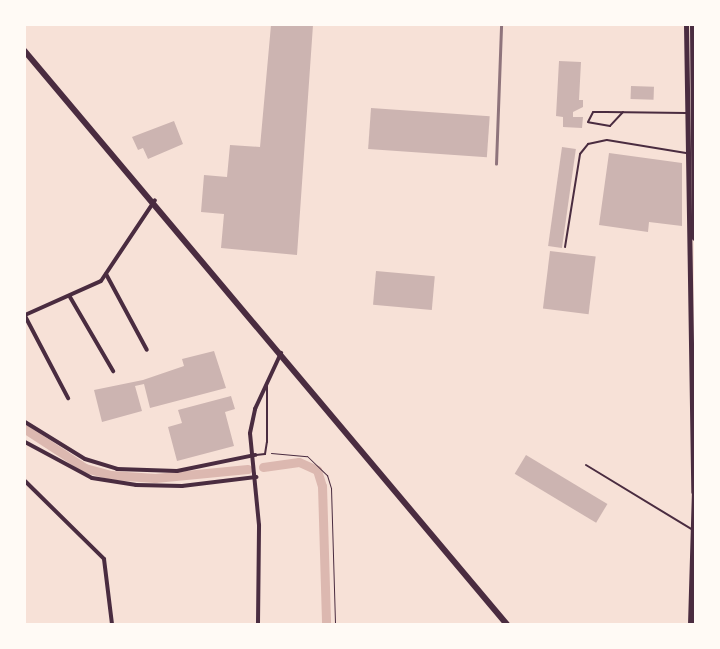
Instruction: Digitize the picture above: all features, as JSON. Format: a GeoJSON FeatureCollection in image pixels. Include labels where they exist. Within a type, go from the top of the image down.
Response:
{"type":"FeatureCollection","features":[{"type":"Feature","properties":{"kind":"highway"},"geometry":{"type":"LineString","coordinates":[[693,25],[695,237]]}},
{"type":"Feature","properties":{"kind":"highway"},"geometry":{"type":"LineString","coordinates":[[691,624],[692,530],[695,488]]}},
{"type":"Feature","properties":{"kind":"main road"},"geometry":{"type":"LineString","coordinates":[[25,51],[155,200],[507,624]]}},
{"type":"Feature","properties":{"kind":"street"},"geometry":{"type":"LineString","coordinates":[[686,25],[686,153],[693,512]]}},
{"type":"Feature","properties":{"kind":"street"},"geometry":{"type":"LineString","coordinates":[[686,153],[695,155]]}},
{"type":"Feature","properties":{"kind":"street"},"geometry":{"type":"LineString","coordinates":[[687,181],[695,167]]}},
{"type":"Feature","properties":{"kind":"street"},"geometry":{"type":"LineString","coordinates":[[68,398],[25,316],[70,297],[106,274],[155,200]]}},
{"type":"Feature","properties":{"kind":"street"},"geometry":{"type":"LineString","coordinates":[[106,274],[147,350]]}},
{"type":"Feature","properties":{"kind":"street"},"geometry":{"type":"LineString","coordinates":[[70,297],[113,371]]}},
{"type":"Feature","properties":{"kind":"street"},"geometry":{"type":"LineString","coordinates":[[258,624],[256,478],[252,420],[281,353]]}},
{"type":"Feature","properties":{"kind":"street"},"geometry":{"type":"LineString","coordinates":[[25,422],[85,459],[117,469],[176,471],[255,455]]}},
{"type":"Feature","properties":{"kind":"street"},"geometry":{"type":"LineString","coordinates":[[25,442],[92,478],[136,485],[182,486],[256,478]]}},
{"type":"Feature","properties":{"kind":"street"},"geometry":{"type":"LineString","coordinates":[[25,481],[104,559],[112,624]]}},
{"type":"Feature","properties":{"kind":"lane"},"geometry":{"type":"LineString","coordinates":[[623,112],[610,126],[588,122],[593,112],[623,112],[686,113]]}},
{"type":"Feature","properties":{"kind":"lane"},"geometry":{"type":"LineString","coordinates":[[565,247],[580,154],[588,144],[607,140],[686,153]]}},
{"type":"Feature","properties":{"kind":"lane"},"geometry":{"type":"LineString","coordinates":[[255,455],[265,454],[270,411],[267,384]]}},
{"type":"Feature","properties":{"kind":"lane"},"geometry":{"type":"LineString","coordinates":[[586,465],[692,530]]}},
{"type":"Feature","properties":{"kind":"path"},"geometry":{"type":"LineString","coordinates":[[265,454],[307,456],[327,475],[331,488],[335,624]]}},
{"type":"Feature","properties":{"kind":"building"},"geometry":{"type":"Polygon","coordinates":[[[271,25],[313,25],[297,255],[221,248],[224,214],[201,212],[204,175],[227,177],[230,145],[260,147],[271,25]]]}},
{"type":"Feature","properties":{"kind":"building"},"geometry":{"type":"Polygon","coordinates":[[[559,61],[581,62],[579,100],[583,100],[583,107],[573,112],[573,117],[583,117],[582,128],[563,127],[563,117],[556,116],[559,61]]]}},
{"type":"Feature","properties":{"kind":"building"},"geometry":{"type":"Polygon","coordinates":[[[631,86],[654,87],[654,100],[631,99],[631,86]]]}},
{"type":"Feature","properties":{"kind":"building"},"geometry":{"type":"Polygon","coordinates":[[[371,108],[490,116],[487,157],[368,149],[371,108]]]}},
{"type":"Feature","properties":{"kind":"building"},"geometry":{"type":"Polygon","coordinates":[[[174,121],[183,144],[148,159],[143,148],[138,150],[132,137],[174,121]]]}},
{"type":"Feature","properties":{"kind":"building"},"geometry":{"type":"Polygon","coordinates":[[[562,147],[576,149],[562,248],[548,246],[562,147]]]}},
{"type":"Feature","properties":{"kind":"building"},"geometry":{"type":"Polygon","coordinates":[[[609,153],[682,163],[682,226],[649,222],[648,232],[599,225],[609,153]]]}},
{"type":"Feature","properties":{"kind":"building"},"geometry":{"type":"Polygon","coordinates":[[[550,251],[596,257],[589,314],[543,309],[550,251]]]}},
{"type":"Feature","properties":{"kind":"building"},"geometry":{"type":"Polygon","coordinates":[[[376,271],[435,276],[432,310],[373,305],[376,271]]]}},
{"type":"Feature","properties":{"kind":"building"},"geometry":{"type":"Polygon","coordinates":[[[214,351],[226,388],[150,408],[144,384],[135,386],[142,411],[102,422],[94,390],[143,380],[184,366],[182,359],[214,351]]]}},
{"type":"Feature","properties":{"kind":"building"},"geometry":{"type":"Polygon","coordinates":[[[231,396],[235,409],[225,412],[234,446],[177,461],[168,427],[182,423],[178,410],[231,396]]]}},
{"type":"Feature","properties":{"kind":"building"},"geometry":{"type":"Polygon","coordinates":[[[526,455],[607,504],[596,523],[515,474],[526,455]]]}},
{"type":"Feature","properties":{"kind":"waterway"},"geometry":{"type":"LineString","coordinates":[[25,429],[85,468],[111,475],[155,478],[248,469]]}},
{"type":"Feature","properties":{"kind":"waterway"},"geometry":{"type":"LineString","coordinates":[[263,467],[299,462],[317,470],[322,486],[326,624]]}},
{"type":"Feature","properties":{"kind":"railway"},"geometry":{"type":"LineString","coordinates":[[496,164],[501,25]]}}]}
